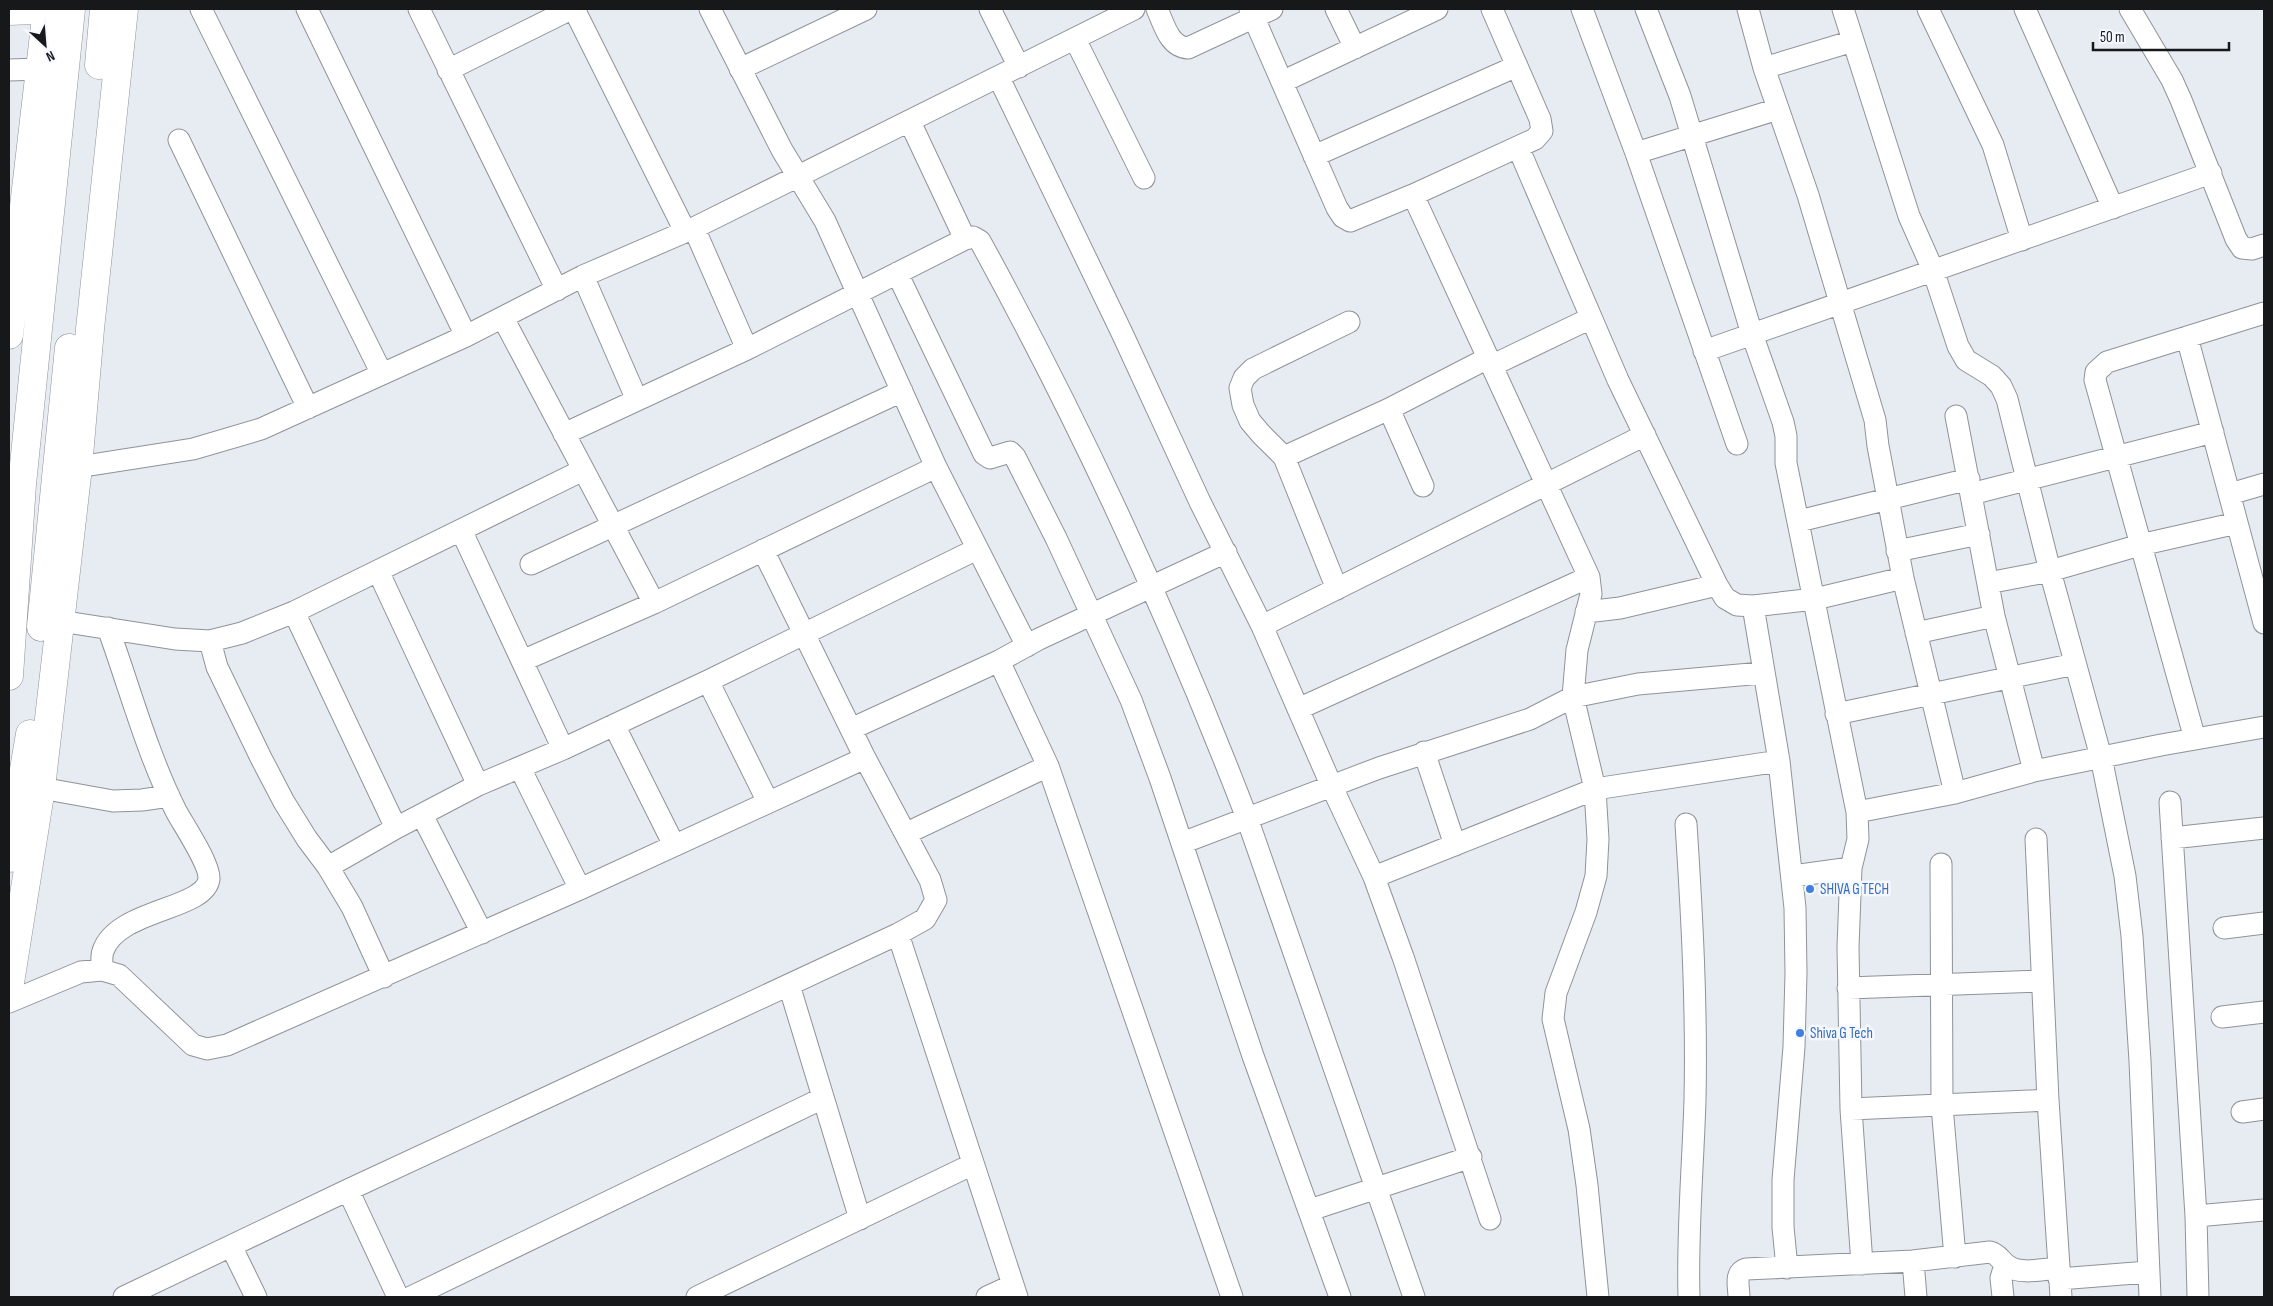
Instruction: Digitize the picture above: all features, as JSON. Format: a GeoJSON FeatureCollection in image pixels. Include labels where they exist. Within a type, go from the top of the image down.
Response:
{"type":"FeatureCollection","features":[{"type":"Feature","properties":{"kind":"main road"},"geometry":{"type":"LineString","coordinates":[[9,335],[47,9]]}},
{"type":"Feature","properties":{"kind":"main road"},"geometry":{"type":"LineString","coordinates":[[9,11],[57,9]]}},
{"type":"Feature","properties":{"kind":"main road"},"geometry":{"type":"LineString","coordinates":[[9,676],[22,484],[71,9]]}},
{"type":"Feature","properties":{"kind":"main road"},"geometry":{"type":"LineString","coordinates":[[9,989],[41,788],[51,619],[104,9]]}},
{"type":"Feature","properties":{"kind":"main road"},"geometry":{"type":"LineString","coordinates":[[9,858],[78,467],[90,328],[124,9]]}},
{"type":"Feature","properties":{"kind":"street"},"geometry":{"type":"LineString","coordinates":[[201,9],[382,374]]}},
{"type":"Feature","properties":{"kind":"street"},"geometry":{"type":"LineString","coordinates":[[307,9],[466,336]]}},
{"type":"Feature","properties":{"kind":"street"},"geometry":{"type":"LineString","coordinates":[[419,9],[557,290]]}},
{"type":"Feature","properties":{"kind":"street"},"geometry":{"type":"LineString","coordinates":[[448,70],[572,9],[689,229],[747,349]]}},
{"type":"Feature","properties":{"kind":"street"},"geometry":{"type":"LineString","coordinates":[[710,9],[797,177],[825,221],[936,467],[1027,646]]}},
{"type":"Feature","properties":{"kind":"street"},"geometry":{"type":"LineString","coordinates":[[740,69],[844,14],[866,9]]}},
{"type":"Feature","properties":{"kind":"street"},"geometry":{"type":"LineString","coordinates":[[990,9],[1019,67]]}},
{"type":"Feature","properties":{"kind":"street"},"geometry":{"type":"LineString","coordinates":[[78,467],[193,449],[261,429],[466,336],[583,276],[689,229],[797,177],[999,78],[1132,9]]}},
{"type":"Feature","properties":{"kind":"street"},"geometry":{"type":"LineString","coordinates":[[1157,9],[1174,43],[1179,48],[1188,48],[1258,12],[1282,82],[1314,156],[1337,208],[1343,217],[1350,221],[1413,195],[1518,147],[1535,139],[1542,131],[1540,119],[1492,9]]}},
{"type":"Feature","properties":{"kind":"street"},"geometry":{"type":"LineString","coordinates":[[1336,9],[1355,48]]}},
{"type":"Feature","properties":{"kind":"street"},"geometry":{"type":"LineString","coordinates":[[1282,82],[1437,9]]}},
{"type":"Feature","properties":{"kind":"street"},"geometry":{"type":"LineString","coordinates":[[1582,9],[1636,152],[1737,444]]}},
{"type":"Feature","properties":{"kind":"street"},"geometry":{"type":"LineString","coordinates":[[1646,9],[1680,96],[1752,334],[1783,422],[1786,436],[1786,463],[1857,812],[1858,839],[1851,868],[1848,912],[1848,988],[1851,1109],[1862,1264]]}},
{"type":"Feature","properties":{"kind":"street"},"geometry":{"type":"LineString","coordinates":[[1748,9],[1764,68],[1808,195],[1875,420],[1897,551],[1930,696],[1955,793]]}},
{"type":"Feature","properties":{"kind":"street"},"geometry":{"type":"LineString","coordinates":[[1843,9],[1909,216],[1933,270],[1958,346],[1966,360],[1992,376],[2001,386],[2007,399],[2050,571],[2102,757],[2125,876],[2132,936],[2140,1061],[2150,1297]]}},
{"type":"Feature","properties":{"kind":"street"},"geometry":{"type":"LineString","coordinates":[[1928,9],[1993,145],[2022,240]]}},
{"type":"Feature","properties":{"kind":"street"},"geometry":{"type":"LineString","coordinates":[[2025,9],[2113,208]]}},
{"type":"Feature","properties":{"kind":"street"},"geometry":{"type":"LineString","coordinates":[[2136,11],[2172,80],[2239,243],[2242,248],[2252,249],[2264,245]]}},
{"type":"Feature","properties":{"kind":"street"},"geometry":{"type":"LineString","coordinates":[[1075,38],[1144,178]]}},
{"type":"Feature","properties":{"kind":"street"},"geometry":{"type":"LineString","coordinates":[[1764,68],[1853,41]]}},
{"type":"Feature","properties":{"kind":"street"},"geometry":{"type":"LineString","coordinates":[[1314,156],[1517,66]]}},
{"type":"Feature","properties":{"kind":"street"},"geometry":{"type":"LineString","coordinates":[[9,70],[40,69]]}},
{"type":"Feature","properties":{"kind":"street"},"geometry":{"type":"LineString","coordinates":[[999,78],[1262,626],[1332,787],[1374,877],[1471,1157],[1490,1219]]}},
{"type":"Feature","properties":{"kind":"street"},"geometry":{"type":"LineString","coordinates":[[1636,152],[1778,109]]}},
{"type":"Feature","properties":{"kind":"street"},"geometry":{"type":"LineString","coordinates":[[910,122],[965,239]]}},
{"type":"Feature","properties":{"kind":"street"},"geometry":{"type":"LineString","coordinates":[[179,140],[308,408]]}},
{"type":"Feature","properties":{"kind":"street"},"geometry":{"type":"LineString","coordinates":[[1518,147],[1591,318],[1716,585],[1725,598],[1737,605],[1753,606],[1815,599],[1903,578]]}},
{"type":"Feature","properties":{"kind":"street"},"geometry":{"type":"LineString","coordinates":[[1704,351],[2211,173]]}},
{"type":"Feature","properties":{"kind":"street"},"geometry":{"type":"LineString","coordinates":[[1413,195],[1589,577],[1591,594],[1577,650],[1573,697],[1595,789],[1598,839],[1596,876],[1586,912],[1556,993],[1553,1019],[1579,1129],[1588,1185],[1598,1297]]}},
{"type":"Feature","properties":{"kind":"street"},"geometry":{"type":"LineString","coordinates":[[564,434],[747,349],[965,239],[973,236],[980,241],[1037,346],[1103,481],[1197,693],[1247,818],[1414,1297]]}},
{"type":"Feature","properties":{"kind":"street"},"geometry":{"type":"LineString","coordinates":[[898,274],[984,454],[990,458],[1010,452],[1015,457],[1131,700],[1182,843],[1250,1046],[1340,1297]]}},
{"type":"Feature","properties":{"kind":"street"},"geometry":{"type":"LineString","coordinates":[[583,276],[637,400]]}},
{"type":"Feature","properties":{"kind":"street"},"geometry":{"type":"LineString","coordinates":[[2195,739],[2094,380],[2096,372],[2107,362],[2264,313]]}},
{"type":"Feature","properties":{"kind":"street"},"geometry":{"type":"LineString","coordinates":[[503,318],[654,603]]}},
{"type":"Feature","properties":{"kind":"street"},"geometry":{"type":"LineString","coordinates":[[1284,456],[1591,318]]}},
{"type":"Feature","properties":{"kind":"street"},"geometry":{"type":"LineString","coordinates":[[1337,589],[1284,456],[1260,434],[1250,421],[1242,405],[1240,388],[1244,378],[1253,368],[1349,322]]}},
{"type":"Feature","properties":{"kind":"street"},"geometry":{"type":"LineString","coordinates":[[2187,337],[2264,623]]}},
{"type":"Feature","properties":{"kind":"street"},"geometry":{"type":"LineString","coordinates":[[531,564],[902,391]]}},
{"type":"Feature","properties":{"kind":"street"},"geometry":{"type":"LineString","coordinates":[[1389,409],[1423,486]]}},
{"type":"Feature","properties":{"kind":"street"},"geometry":{"type":"LineString","coordinates":[[1956,416],[1994,616],[2034,771]]}},
{"type":"Feature","properties":{"kind":"street"},"geometry":{"type":"LineString","coordinates":[[1798,521],[1889,500],[1970,486],[2026,480],[2213,432]]}},
{"type":"Feature","properties":{"kind":"street"},"geometry":{"type":"LineString","coordinates":[[1262,626],[1645,435]]}},
{"type":"Feature","properties":{"kind":"street"},"geometry":{"type":"LineString","coordinates":[[522,661],[654,603],[936,467]]}},
{"type":"Feature","properties":{"kind":"street"},"geometry":{"type":"LineString","coordinates":[[51,619],[175,639],[210,641],[242,633],[294,612],[583,470]]}},
{"type":"Feature","properties":{"kind":"street"},"geometry":{"type":"LineString","coordinates":[[2230,494],[2264,484]]}},
{"type":"Feature","properties":{"kind":"street"},"geometry":{"type":"LineString","coordinates":[[1988,583],[2050,571],[2140,545],[2237,523]]}},
{"type":"Feature","properties":{"kind":"street"},"geometry":{"type":"LineString","coordinates":[[461,530],[563,749]]}},
{"type":"Feature","properties":{"kind":"street"},"geometry":{"type":"LineString","coordinates":[[1897,551],[1979,534]]}},
{"type":"Feature","properties":{"kind":"street"},"geometry":{"type":"LineString","coordinates":[[328,867],[396,828],[478,785],[563,749],[708,681],[977,549]]}},
{"type":"Feature","properties":{"kind":"street"},"geometry":{"type":"LineString","coordinates":[[124,1297],[348,1190],[898,934],[925,919],[936,900],[930,880],[907,833],[864,758],[763,550]]}},
{"type":"Feature","properties":{"kind":"street"},"geometry":{"type":"LineString","coordinates":[[851,728],[999,661],[1151,586],[1226,552]]}},
{"type":"Feature","properties":{"kind":"street"},"geometry":{"type":"LineString","coordinates":[[378,571],[478,785]]}},
{"type":"Feature","properties":{"kind":"street"},"geometry":{"type":"LineString","coordinates":[[1298,709],[1589,577]]}},
{"type":"Feature","properties":{"kind":"street"},"geometry":{"type":"LineString","coordinates":[[1586,612],[1638,604],[1716,585]]}},
{"type":"Feature","properties":{"kind":"street"},"geometry":{"type":"LineString","coordinates":[[1753,606],[1762,673],[1779,761],[1793,876],[1796,973],[1794,1047],[1783,1180],[1783,1227],[1787,1268]]}},
{"type":"Feature","properties":{"kind":"street"},"geometry":{"type":"LineString","coordinates":[[294,612],[396,828]]}},
{"type":"Feature","properties":{"kind":"street"},"geometry":{"type":"LineString","coordinates":[[1916,633],[1994,616]]}},
{"type":"Feature","properties":{"kind":"street"},"geometry":{"type":"LineString","coordinates":[[102,970],[103,952],[109,939],[121,928],[138,919],[191,898],[204,890],[209,880],[207,866],[186,831],[169,796],[108,628]]}},
{"type":"Feature","properties":{"kind":"street"},"geometry":{"type":"LineString","coordinates":[[210,641],[217,667],[274,785],[352,907],[384,977]]}},
{"type":"Feature","properties":{"kind":"street"},"geometry":{"type":"LineString","coordinates":[[999,661],[1048,766],[1232,1297]]}},
{"type":"Feature","properties":{"kind":"street"},"geometry":{"type":"LineString","coordinates":[[1836,714],[1930,696],[2075,664]]}},
{"type":"Feature","properties":{"kind":"street"},"geometry":{"type":"LineString","coordinates":[[1182,843],[1424,752],[1530,719],[1573,697],[1638,684],[1762,673]]}},
{"type":"Feature","properties":{"kind":"street"},"geometry":{"type":"LineString","coordinates":[[708,681],[768,802]]}},
{"type":"Feature","properties":{"kind":"street"},"geometry":{"type":"LineString","coordinates":[[614,725],[674,845]]}},
{"type":"Feature","properties":{"kind":"street"},"geometry":{"type":"LineString","coordinates":[[1857,812],[1955,793],[2034,771],[2264,727]]}},
{"type":"Feature","properties":{"kind":"street"},"geometry":{"type":"LineString","coordinates":[[1424,752],[1455,845]]}},
{"type":"Feature","properties":{"kind":"street"},"geometry":{"type":"LineString","coordinates":[[9,1002],[81,972],[102,970],[119,976],[193,1045],[207,1049],[227,1045],[580,889],[864,758]]}},
{"type":"Feature","properties":{"kind":"street"},"geometry":{"type":"LineString","coordinates":[[1374,877],[1595,789],[1779,761]]}},
{"type":"Feature","properties":{"kind":"street"},"geometry":{"type":"LineString","coordinates":[[907,833],[1048,766]]}},
{"type":"Feature","properties":{"kind":"street"},"geometry":{"type":"LineString","coordinates":[[520,768],[580,889]]}},
{"type":"Feature","properties":{"kind":"street"},"geometry":{"type":"LineString","coordinates":[[41,788],[114,801],[142,800],[169,796]]}},
{"type":"Feature","properties":{"kind":"street"},"geometry":{"type":"LineString","coordinates":[[2170,802],[2196,1216],[2198,1297]]}},
{"type":"Feature","properties":{"kind":"street"},"geometry":{"type":"LineString","coordinates":[[422,815],[482,933]]}},
{"type":"Feature","properties":{"kind":"street"},"geometry":{"type":"LineString","coordinates":[[1686,824],[1695,974],[1695,1100],[1688,1258],[1689,1297]]}},
{"type":"Feature","properties":{"kind":"street"},"geometry":{"type":"LineString","coordinates":[[2172,838],[2264,828]]}},
{"type":"Feature","properties":{"kind":"street"},"geometry":{"type":"LineString","coordinates":[[2036,839],[2048,1100],[2060,1282]]}},
{"type":"Feature","properties":{"kind":"street"},"geometry":{"type":"LineString","coordinates":[[1941,864],[1942,1106],[1955,1257]]}},
{"type":"Feature","properties":{"kind":"street"},"geometry":{"type":"LineString","coordinates":[[1793,876],[1851,868]]}},
{"type":"Feature","properties":{"kind":"street"},"geometry":{"type":"LineString","coordinates":[[2224,928],[2264,923]]}},
{"type":"Feature","properties":{"kind":"street"},"geometry":{"type":"LineString","coordinates":[[898,934],[1015,1291],[987,1297]]}},
{"type":"Feature","properties":{"kind":"street"},"geometry":{"type":"LineString","coordinates":[[1848,988],[2042,981]]}},
{"type":"Feature","properties":{"kind":"street"},"geometry":{"type":"LineString","coordinates":[[789,985],[860,1218]]}},
{"type":"Feature","properties":{"kind":"street"},"geometry":{"type":"LineString","coordinates":[[2222,1017],[2264,1012]]}},
{"type":"Feature","properties":{"kind":"street"},"geometry":{"type":"LineString","coordinates":[[410,1297],[823,1098]]}},
{"type":"Feature","properties":{"kind":"street"},"geometry":{"type":"LineString","coordinates":[[1851,1109],[2048,1100]]}},
{"type":"Feature","properties":{"kind":"street"},"geometry":{"type":"LineString","coordinates":[[2242,1112],[2264,1109]]}},
{"type":"Feature","properties":{"kind":"street"},"geometry":{"type":"LineString","coordinates":[[1310,1210],[1471,1157]]}},
{"type":"Feature","properties":{"kind":"street"},"geometry":{"type":"LineString","coordinates":[[696,1297],[973,1164]]}},
{"type":"Feature","properties":{"kind":"street"},"geometry":{"type":"LineString","coordinates":[[348,1190],[398,1297]]}},
{"type":"Feature","properties":{"kind":"street"},"geometry":{"type":"LineString","coordinates":[[2196,1216],[2264,1210]]}},
{"type":"Feature","properties":{"kind":"street"},"geometry":{"type":"LineString","coordinates":[[232,1246],[256,1297]]}},
{"type":"Feature","properties":{"kind":"street"},"geometry":{"type":"LineString","coordinates":[[1739,1297],[1738,1276],[1741,1271],[1913,1261],[1990,1252],[1995,1253],[2005,1264],[2014,1270],[2060,1282],[2148,1272]]}},
{"type":"Feature","properties":{"kind":"street"},"geometry":{"type":"LineString","coordinates":[[1913,1261],[1916,1297]]}},
{"type":"Feature","properties":{"kind":"street"},"geometry":{"type":"LineString","coordinates":[[2002,1297],[2001,1278],[2005,1264]]}},
{"type":"Feature","properties":{"kind":"place","name":"SHIVA G TECH"},"geometry":{"type":"Point","coordinates":[1810,889]}},
{"type":"Feature","properties":{"kind":"place","name":"Shiva G Tech"},"geometry":{"type":"Point","coordinates":[1800,1033]}}]}
